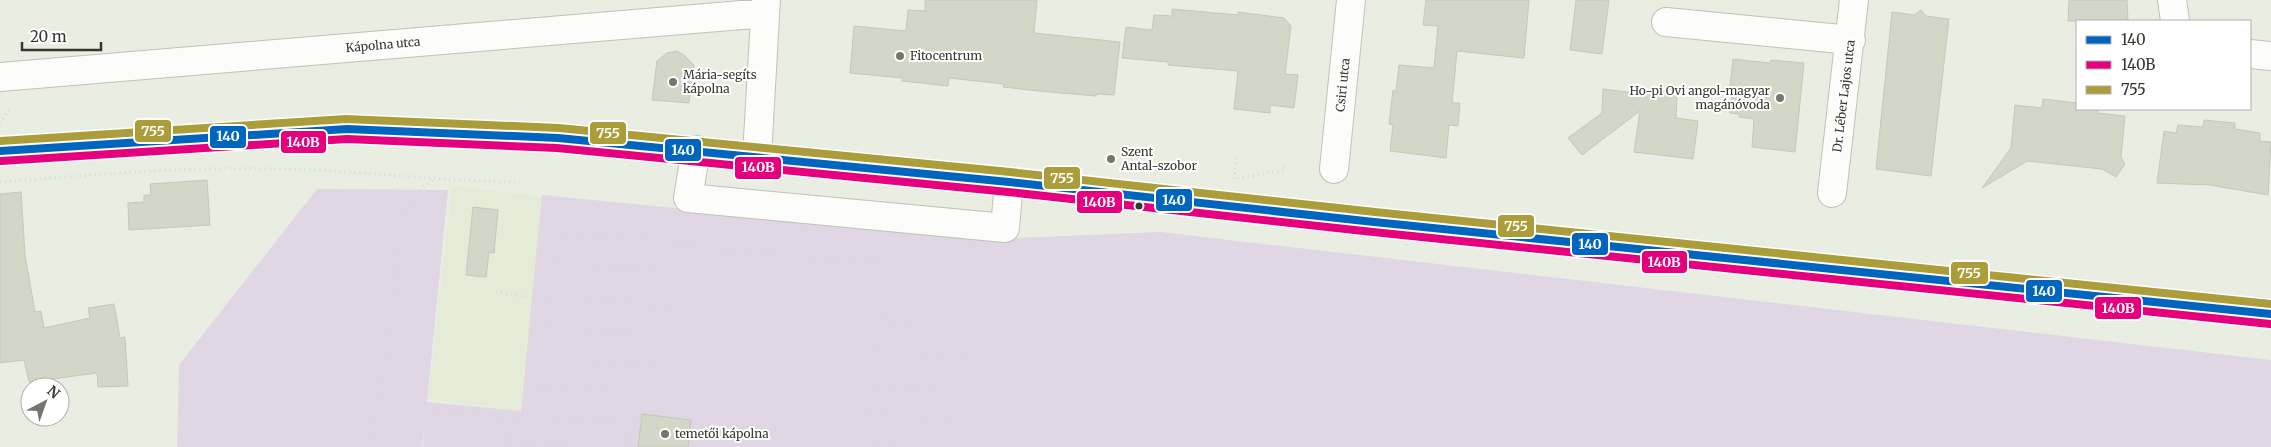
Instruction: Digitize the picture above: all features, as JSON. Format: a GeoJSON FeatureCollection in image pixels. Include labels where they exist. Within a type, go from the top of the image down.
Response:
{"type":"FeatureCollection","features":[{"type":"Feature","properties":{"kind":"main road","name":"Csiri utca"},"geometry":{"type":"LineString","coordinates":[[1334,169],[1351,0]]}},
{"type":"Feature","properties":{"kind":"main road","name":"Dr. Léber Lajos utca"},"geometry":{"type":"LineString","coordinates":[[1832,193],[1854,0]]}},
{"type":"Feature","properties":{"kind":"main road"},"geometry":{"type":"LineString","coordinates":[[2172,0],[2175,20]]}},
{"type":"Feature","properties":{"kind":"main road"},"geometry":{"type":"LineString","coordinates":[[757,156],[766,6]]}},
{"type":"Feature","properties":{"kind":"main road","name":"Kápolna utca"},"geometry":{"type":"LineString","coordinates":[[0,77],[766,6]]}},
{"type":"Feature","properties":{"kind":"main road"},"geometry":{"type":"LineString","coordinates":[[1666,22],[1850,40]]}},
{"type":"Feature","properties":{"kind":"main road"},"geometry":{"type":"LineString","coordinates":[[2251,54],[2271,56]]}},
{"type":"Feature","properties":{"kind":"main road"},"geometry":{"type":"LineString","coordinates":[[0,151],[347,129],[558,138],[757,156],[1374,222],[2271,314]]}},
{"type":"Feature","properties":{"kind":"main road"},"geometry":{"type":"LineString","coordinates":[[696,150],[688,198],[1005,228],[1009,182]]}},
{"type":"Feature","properties":{"kind":"path"},"geometry":{"type":"LineString","coordinates":[[0,123],[10,109]]}},
{"type":"Feature","properties":{"kind":"path"},"geometry":{"type":"LineString","coordinates":[[1236,158],[1234,179],[1284,170],[1285,164]]}},
{"type":"Feature","properties":{"kind":"path"},"geometry":{"type":"LineString","coordinates":[[0,182],[206,168],[285,168],[434,179],[515,182]]}},
{"type":"Feature","properties":{"kind":"path"},"geometry":{"type":"LineString","coordinates":[[367,447],[378,406],[390,341],[399,231],[408,208],[422,188],[434,179]]}},
{"type":"Feature","properties":{"kind":"path"},"geometry":{"type":"LineString","coordinates":[[552,232],[670,241],[683,250]]}},
{"type":"Feature","properties":{"kind":"path"},"geometry":{"type":"LineString","coordinates":[[685,246],[889,264],[887,312],[875,323]]}},
{"type":"Feature","properties":{"kind":"path"},"geometry":{"type":"LineString","coordinates":[[549,262],[681,272]]}},
{"type":"Feature","properties":{"kind":"path"},"geometry":{"type":"LineString","coordinates":[[496,292],[541,300],[569,296],[677,309]]}},
{"type":"Feature","properties":{"kind":"path"},"geometry":{"type":"LineString","coordinates":[[882,317],[898,326],[967,329]]}},
{"type":"Feature","properties":{"kind":"path"},"geometry":{"type":"LineString","coordinates":[[541,326],[674,336]]}},
{"type":"Feature","properties":{"kind":"path"},"geometry":{"type":"LineString","coordinates":[[872,350],[973,359]]}},
{"type":"Feature","properties":{"kind":"path"},"geometry":{"type":"LineString","coordinates":[[539,359],[671,368]]}},
{"type":"Feature","properties":{"kind":"path"},"geometry":{"type":"LineString","coordinates":[[869,385],[969,392]]}},
{"type":"Feature","properties":{"kind":"path"},"geometry":{"type":"LineString","coordinates":[[536,386],[669,394]]}},
{"type":"Feature","properties":{"kind":"path"},"geometry":{"type":"LineString","coordinates":[[433,409],[513,419],[533,416],[636,422],[625,447]]}},
{"type":"Feature","properties":{"kind":"path"},"geometry":{"type":"LineString","coordinates":[[866,413],[960,423]]}},
{"type":"Feature","properties":{"kind":"path"},"geometry":{"type":"LineString","coordinates":[[513,419],[510,445],[575,447]]}},
{"type":"Feature","properties":{"kind":"path"},"geometry":{"type":"LineString","coordinates":[[864,441],[904,447]]}},
{"type":"Feature","properties":{"kind":"shaded area"},"geometry":{"type":"Polygon","coordinates":[[[452,186],[543,197],[520,411],[428,399],[452,186]]]}},
{"type":"Feature","properties":{"kind":"shaded area"},"geometry":{"type":"Polygon","coordinates":[[[317,189],[448,190],[427,402],[521,411],[542,195],[993,239],[1160,232],[2271,360],[2271,447],[423,447],[424,425],[422,447],[177,447],[179,365],[317,189]]]}},
{"type":"Feature","properties":{"kind":"building"},"geometry":{"type":"Polygon","coordinates":[[[925,0],[1037,0],[1034,33],[1120,42],[1114,95],[1097,94],[1096,96],[1038,91],[1003,87],[1004,84],[949,78],[948,86],[902,81],[902,78],[850,73],[854,26],[906,31],[908,10],[925,11],[925,0]]]}},
{"type":"Feature","properties":{"kind":"building"},"geometry":{"type":"Polygon","coordinates":[[[1426,0],[1529,0],[1524,58],[1457,51],[1452,103],[1460,103],[1458,126],[1449,125],[1446,158],[1390,151],[1393,125],[1389,124],[1393,90],[1396,91],[1399,65],[1434,68],[1438,26],[1423,25],[1426,0]]]}},
{"type":"Feature","properties":{"kind":"building"},"geometry":{"type":"Polygon","coordinates":[[[1576,0],[1609,0],[1602,54],[1570,50],[1576,0]]]}},
{"type":"Feature","properties":{"kind":"building"},"geometry":{"type":"Polygon","coordinates":[[[2069,0],[2127,0],[2128,20],[2068,21],[2069,0]]]}},
{"type":"Feature","properties":{"kind":"building"},"geometry":{"type":"Polygon","coordinates":[[[1172,9],[1238,15],[1238,12],[1284,18],[1291,26],[1285,74],[1298,75],[1294,108],[1270,105],[1270,113],[1234,109],[1238,71],[1168,65],[1168,62],[1122,58],[1126,27],[1152,30],[1154,15],[1172,16],[1172,9]]]}},
{"type":"Feature","properties":{"kind":"building"},"geometry":{"type":"Polygon","coordinates":[[[1921,10],[1926,16],[1949,19],[1931,176],[1876,169],[1892,12],[1914,15],[1921,10]]]}},
{"type":"Feature","properties":{"kind":"building","name":"Mária-segíts kápolna"},"geometry":{"type":"Polygon","coordinates":[[[677,51],[694,65],[689,103],[652,100],[657,61],[667,53],[677,51]]]}},
{"type":"Feature","properties":{"kind":"building"},"geometry":{"type":"Polygon","coordinates":[[[1733,59],[1770,63],[1771,60],[1804,63],[1795,152],[1752,147],[1754,119],[1739,117],[1739,114],[1730,113],[1733,87],[1730,86],[1733,59]]]}},
{"type":"Feature","properties":{"kind":"building"},"geometry":{"type":"Polygon","coordinates":[[[1603,89],[1642,94],[1643,89],[1677,93],[1676,118],[1698,121],[1693,159],[1634,152],[1640,111],[1582,155],[1568,138],[1602,113],[1603,89]]]}},
{"type":"Feature","properties":{"kind":"building"},"geometry":{"type":"Polygon","coordinates":[[[2043,99],[2076,103],[2076,110],[2098,110],[2097,113],[2125,116],[2121,157],[2125,164],[2116,177],[2102,169],[2027,161],[1982,188],[2011,148],[2015,105],[2042,108],[2043,99]]]}},
{"type":"Feature","properties":{"kind":"building"},"geometry":{"type":"Polygon","coordinates":[[[2204,120],[2235,123],[2235,129],[2260,133],[2260,141],[2271,142],[2268,195],[2210,185],[2157,183],[2164,131],[2176,133],[2178,125],[2203,127],[2204,120]]]}},
{"type":"Feature","properties":{"kind":"building"},"geometry":{"type":"Polygon","coordinates":[[[207,180],[210,225],[129,230],[128,203],[144,202],[144,195],[151,195],[150,184],[207,180]]]}},
{"type":"Feature","properties":{"kind":"building"},"geometry":{"type":"Polygon","coordinates":[[[21,192],[25,255],[35,312],[41,311],[44,328],[90,318],[88,308],[114,304],[120,338],[125,337],[128,386],[98,387],[97,373],[67,377],[28,377],[24,360],[0,363],[0,194],[21,192]]]}},
{"type":"Feature","properties":{"kind":"building"},"geometry":{"type":"Polygon","coordinates":[[[473,207],[498,210],[494,253],[489,252],[486,277],[466,275],[473,207]]]}},
{"type":"Feature","properties":{"kind":"building","name":"temetői kápolna"},"geometry":{"type":"Polygon","coordinates":[[[642,414],[691,420],[688,447],[638,447],[642,414]]]}},
{"type":"Feature","properties":{"kind":"transit line","name":"755"},"geometry":{"type":"LineString","coordinates":[[0,141],[346,119],[559,128],[1010,172],[1375,212],[2271,304]]}},
{"type":"Feature","properties":{"kind":"transit line","name":"140"},"geometry":{"type":"LineString","coordinates":[[0,151],[347,129],[558,138],[1009,182],[1374,222],[2271,314]]}},
{"type":"Feature","properties":{"kind":"transit line","name":"140B"},"geometry":{"type":"LineString","coordinates":[[1,161],[347,139],[557,148],[1008,192],[1373,232],[2270,324]]}},
{"type":"Feature","properties":{"kind":"place","name":"Fitocentrum"},"geometry":{"type":"Point","coordinates":[900,56]}},
{"type":"Feature","properties":{"kind":"place","name":"Mária-segíts kápolna"},"geometry":{"type":"Point","coordinates":[673,82]}},
{"type":"Feature","properties":{"kind":"place","name":"Ho-pi Ovi angol-magyar magánóvoda"},"geometry":{"type":"Point","coordinates":[1780,98]}},
{"type":"Feature","properties":{"kind":"place","name":"Szent Antal-szobor"},"geometry":{"type":"Point","coordinates":[1111,159]}},
{"type":"Feature","properties":{"kind":"place","name":"temetői kápolna"},"geometry":{"type":"Point","coordinates":[665,434]}}]}
